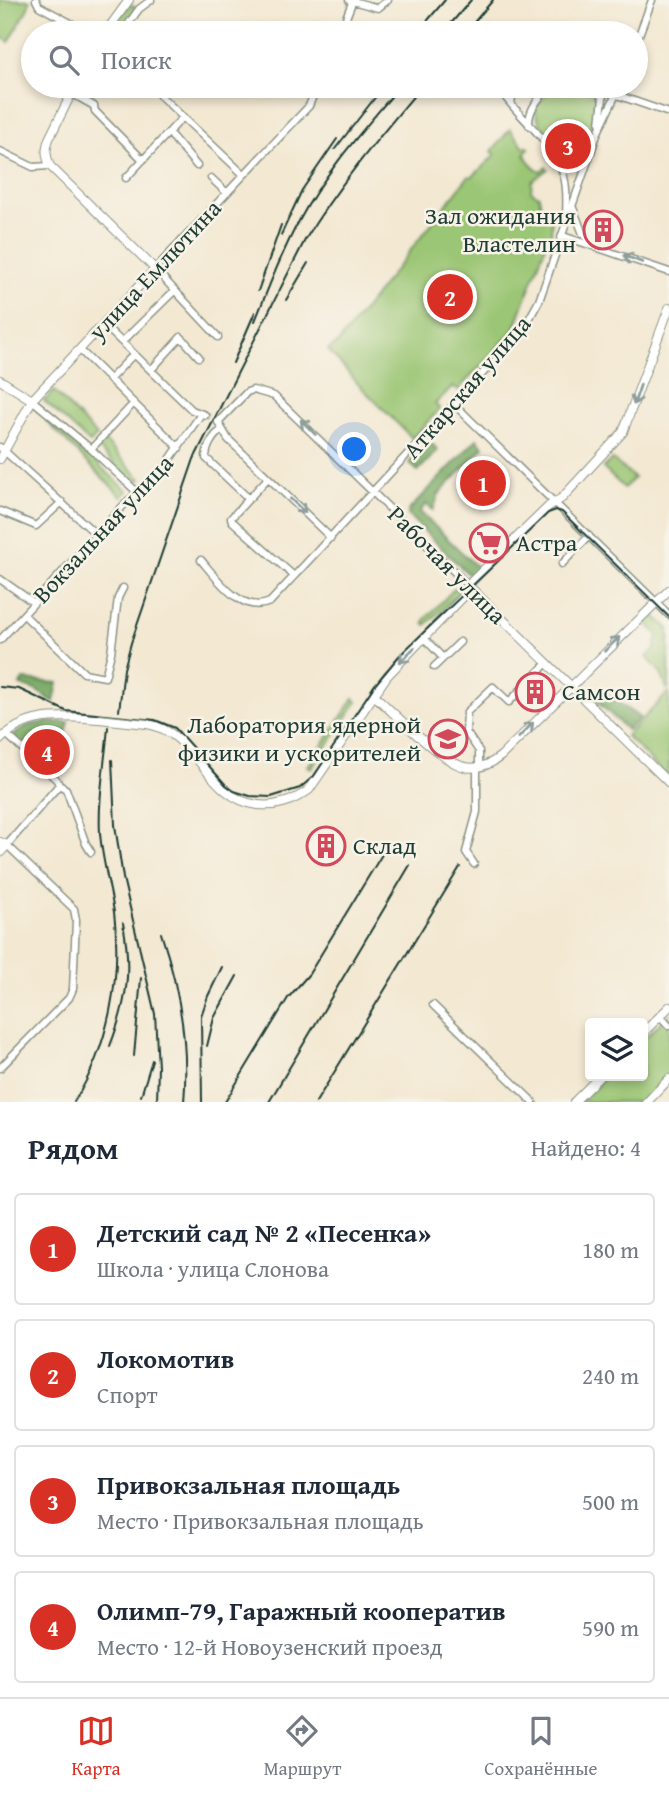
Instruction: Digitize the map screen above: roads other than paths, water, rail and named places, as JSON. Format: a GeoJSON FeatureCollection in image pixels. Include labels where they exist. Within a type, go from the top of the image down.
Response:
{"type":"FeatureCollection","features":[{"type":"Feature","properties":{"kind":"main road"},"geometry":{"type":"LineString","coordinates":[[114,21],[129,0]]}},
{"type":"Feature","properties":{"kind":"main road"},"geometry":{"type":"LineString","coordinates":[[69,98],[46,147],[50,166],[155,269]]}},
{"type":"Feature","properties":{"kind":"main road","name":"улица Емлютина"},"geometry":{"type":"LineString","coordinates":[[0,459],[2,449],[32,400],[155,269]]}},
{"type":"Feature","properties":{"kind":"main road"},"geometry":{"type":"LineString","coordinates":[[3,737],[16,726],[35,719],[65,717],[147,724],[172,732],[223,789],[243,802],[277,805],[297,799],[309,790],[387,676],[465,595],[469,586],[534,519],[556,503],[623,432],[669,308]]}},
{"type":"Feature","properties":{"kind":"main road"},"geometry":{"type":"LineString","coordinates":[[0,380],[32,400]]}},
{"type":"Feature","properties":{"kind":"main road","name":"Рабочая улица"},"geometry":{"type":"LineString","coordinates":[[469,586],[669,783]]}},
{"type":"Feature","properties":{"kind":"main road"},"geometry":{"type":"LineString","coordinates":[[374,695],[435,749],[461,766],[478,767],[501,756],[669,590]]}},
{"type":"Feature","properties":{"kind":"main road"},"geometry":{"type":"LineString","coordinates":[[0,853],[3,844]]}},
{"type":"Feature","properties":{"kind":"main road"},"geometry":{"type":"LineString","coordinates":[[648,1028],[669,1007]]}},
{"type":"Feature","properties":{"kind":"main road"},"geometry":{"type":"LineString","coordinates":[[647,1102],[669,1079]]}},
{"type":"Feature","properties":{"kind":"main road"},"geometry":{"type":"LineString","coordinates":[[573,1102],[595,1081]]}},
{"type":"Feature","properties":{"kind":"street"},"geometry":{"type":"LineString","coordinates":[[130,21],[139,9],[151,0]]}},
{"type":"Feature","properties":{"kind":"street"},"geometry":{"type":"LineString","coordinates":[[344,21],[351,0],[378,8],[388,0]]}},
{"type":"Feature","properties":{"kind":"street"},"geometry":{"type":"LineString","coordinates":[[644,21],[652,0]]}},
{"type":"Feature","properties":{"kind":"street"},"geometry":{"type":"LineString","coordinates":[[36,1],[69,21]]}},
{"type":"Feature","properties":{"kind":"street"},"geometry":{"type":"LineString","coordinates":[[84,98],[144,160]]}},
{"type":"Feature","properties":{"kind":"street"},"geometry":{"type":"LineString","coordinates":[[163,98],[244,174]]}},
{"type":"Feature","properties":{"kind":"street","name":"улица Емлютина"},"geometry":{"type":"LineString","coordinates":[[155,269],[309,106],[312,98]]}},
{"type":"Feature","properties":{"kind":"street"},"geometry":{"type":"LineString","coordinates":[[508,98],[552,151],[565,183],[566,227]]}},
{"type":"Feature","properties":{"kind":"street"},"geometry":{"type":"LineString","coordinates":[[511,104],[513,98]]}},
{"type":"Feature","properties":{"kind":"street"},"geometry":{"type":"LineString","coordinates":[[529,125],[528,116],[540,98]]}},
{"type":"Feature","properties":{"kind":"street","name":"Аткарская улица"},"geometry":{"type":"LineString","coordinates":[[598,132],[603,98]]}},
{"type":"Feature","properties":{"kind":"street","name":"Аткарская улица"},"geometry":{"type":"LineString","coordinates":[[201,560],[242,602],[261,606],[270,602],[528,324],[563,236],[593,145],[614,98]]}},
{"type":"Feature","properties":{"kind":"street"},"geometry":{"type":"LineString","coordinates":[[629,98],[669,113]]}},
{"type":"Feature","properties":{"kind":"street"},"geometry":{"type":"LineString","coordinates":[[126,178],[183,117]]}},
{"type":"Feature","properties":{"kind":"street"},"geometry":{"type":"LineString","coordinates":[[169,133],[197,166]]}},
{"type":"Feature","properties":{"kind":"street"},"geometry":{"type":"LineString","coordinates":[[552,151],[571,160],[578,160],[585,157],[593,145]]}},
{"type":"Feature","properties":{"kind":"street"},"geometry":{"type":"LineString","coordinates":[[0,152],[33,167],[50,166]]}},
{"type":"Feature","properties":{"kind":"street"},"geometry":{"type":"LineString","coordinates":[[211,178],[227,193]]}},
{"type":"Feature","properties":{"kind":"street"},"geometry":{"type":"LineString","coordinates":[[573,208],[583,234],[597,246]]}},
{"type":"Feature","properties":{"kind":"street"},"geometry":{"type":"LineString","coordinates":[[563,236],[669,272]]}},
{"type":"Feature","properties":{"kind":"street"},"geometry":{"type":"LineString","coordinates":[[155,269],[218,337]]}},
{"type":"Feature","properties":{"kind":"street"},"geometry":{"type":"LineString","coordinates":[[122,342],[174,291]]}},
{"type":"Feature","properties":{"kind":"street"},"geometry":{"type":"LineString","coordinates":[[104,325],[152,370],[181,337],[199,357]]}},
{"type":"Feature","properties":{"kind":"street"},"geometry":{"type":"LineString","coordinates":[[80,350],[178,447]]}},
{"type":"Feature","properties":{"kind":"street"},"geometry":{"type":"LineString","coordinates":[[110,379],[134,354]]}},
{"type":"Feature","properties":{"kind":"street","name":"Вокзальная улица"},"geometry":{"type":"LineString","coordinates":[[0,639],[164,468],[203,415],[192,410],[152,370]]}},
{"type":"Feature","properties":{"kind":"street","name":"Рабочая улица"},"geometry":{"type":"LineString","coordinates":[[222,430],[216,421],[247,392],[253,390],[274,396],[469,586]]}},
{"type":"Feature","properties":{"kind":"street"},"geometry":{"type":"LineString","coordinates":[[32,400],[138,493]]}},
{"type":"Feature","properties":{"kind":"street"},"geometry":{"type":"LineString","coordinates":[[91,449],[134,403]]}},
{"type":"Feature","properties":{"kind":"street"},"geometry":{"type":"LineString","coordinates":[[454,404],[669,615]]}},
{"type":"Feature","properties":{"kind":"street"},"geometry":{"type":"LineString","coordinates":[[248,498],[206,458],[207,448],[217,432],[222,430],[228,439],[331,538]]}},
{"type":"Feature","properties":{"kind":"street"},"geometry":{"type":"LineString","coordinates":[[2,449],[97,535]]}},
{"type":"Feature","properties":{"kind":"street"},"geometry":{"type":"LineString","coordinates":[[268,478],[231,518],[294,576]]}},
{"type":"Feature","properties":{"kind":"street"},"geometry":{"type":"LineString","coordinates":[[0,511],[36,526],[62,502]]}},
{"type":"Feature","properties":{"kind":"street"},"geometry":{"type":"LineString","coordinates":[[562,564],[589,536]]}},
{"type":"Feature","properties":{"kind":"street"},"geometry":{"type":"LineString","coordinates":[[0,579],[34,603]]}},
{"type":"Feature","properties":{"kind":"street"},"geometry":{"type":"LineString","coordinates":[[24,615],[84,673],[105,677],[118,598],[123,588]]}},
{"type":"Feature","properties":{"kind":"street"},"geometry":{"type":"LineString","coordinates":[[424,638],[443,658]]}},
{"type":"Feature","properties":{"kind":"street"},"geometry":{"type":"LineString","coordinates":[[434,667],[460,642]]}},
{"type":"Feature","properties":{"kind":"street"},"geometry":{"type":"LineString","coordinates":[[474,864],[466,852],[477,812],[479,751],[465,728],[467,712],[493,687],[509,702],[546,664]]}},
{"type":"Feature","properties":{"kind":"street"},"geometry":{"type":"LineString","coordinates":[[3,737],[66,789],[91,852]]}},
{"type":"Feature","properties":{"kind":"street"},"geometry":{"type":"LineString","coordinates":[[0,1068],[69,998],[74,979],[74,909],[3,844],[59,785]]}},
{"type":"Feature","properties":{"kind":"street"},"geometry":{"type":"LineString","coordinates":[[433,1005],[533,1102]]}},
{"type":"Feature","properties":{"kind":"street"},"geometry":{"type":"LineString","coordinates":[[660,1016],[669,1026]]}},
{"type":"Feature","properties":{"kind":"tunnel"},"geometry":{"type":"LineString","coordinates":[[205,415],[215,420]]}},
{"type":"Feature","properties":{"kind":"tram line"},"geometry":{"type":"LineString","coordinates":[[0,687],[19,689],[66,711],[155,720],[175,728],[234,791],[250,796],[271,797],[300,788],[314,776],[374,686],[399,656],[548,513],[556,510],[562,512],[669,617]]}},
{"type":"Feature","properties":{"kind":"railway"},"geometry":{"type":"LineString","coordinates":[[427,21],[445,0]]}},
{"type":"Feature","properties":{"kind":"railway"},"geometry":{"type":"LineString","coordinates":[[453,21],[471,0]]}},
{"type":"Feature","properties":{"kind":"railway"},"geometry":{"type":"LineString","coordinates":[[475,21],[493,0]]}},
{"type":"Feature","properties":{"kind":"railway"},"geometry":{"type":"LineString","coordinates":[[335,149],[375,98]]}},
{"type":"Feature","properties":{"kind":"railway"},"geometry":{"type":"LineString","coordinates":[[255,321],[286,245],[309,203],[346,151],[390,98]]}},
{"type":"Feature","properties":{"kind":"railway"},"geometry":{"type":"LineString","coordinates":[[119,711],[124,669],[131,643],[194,459],[305,240],[346,180],[412,98]]}},
{"type":"Feature","properties":{"kind":"railway"},"geometry":{"type":"LineString","coordinates":[[281,235],[302,190],[337,139]]}},
{"type":"Feature","properties":{"kind":"railway"},"geometry":{"type":"LineString","coordinates":[[258,291],[281,225]]}},
{"type":"Feature","properties":{"kind":"railway"},"geometry":{"type":"LineString","coordinates":[[286,300],[308,263]]}},
{"type":"Feature","properties":{"kind":"railway"},"geometry":{"type":"LineString","coordinates":[[233,363],[255,312]]}},
{"type":"Feature","properties":{"kind":"railway"},"geometry":{"type":"LineString","coordinates":[[74,1102],[86,1081],[104,1035],[114,986],[114,912],[100,833],[108,727]]}},
{"type":"Feature","properties":{"kind":"railway"},"geometry":{"type":"LineString","coordinates":[[112,760],[115,825],[123,878],[155,1014],[157,1102]]}},
{"type":"Feature","properties":{"kind":"railway"},"geometry":{"type":"LineString","coordinates":[[225,1102],[288,998],[309,974],[389,843]]}},
{"type":"Feature","properties":{"kind":"railway"},"geometry":{"type":"LineString","coordinates":[[269,1102],[410,865]]}},
{"type":"Feature","properties":{"kind":"railway"},"geometry":{"type":"LineString","coordinates":[[316,1102],[460,867]]}},
{"type":"Feature","properties":{"kind":"railway"},"geometry":{"type":"LineString","coordinates":[[110,1046],[126,986],[127,956],[123,923]]}},
{"type":"Feature","properties":{"kind":"railway"},"geometry":{"type":"LineString","coordinates":[[161,933],[173,974],[184,1038],[184,1102]]}},
{"type":"Feature","properties":{"kind":"railway"},"geometry":{"type":"LineString","coordinates":[[202,1102],[201,1016],[222,967]]}},
{"type":"Feature","properties":{"kind":"railway"},"geometry":{"type":"LineString","coordinates":[[207,1046],[214,1018],[237,976]]}},
{"type":"Feature","properties":{"kind":"railway"},"geometry":{"type":"LineString","coordinates":[[134,1056],[141,978]]}},
{"type":"Feature","properties":{"kind":"railway"},"geometry":{"type":"LineString","coordinates":[[141,1096],[152,1060]]}},
{"type":"Feature","properties":{"kind":"place","name":"Привокзальная площадь"},"geometry":{"type":"Point","coordinates":[568,146]}},
{"type":"Feature","properties":{"kind":"place","name":"Зал ожидания Властелин"},"geometry":{"type":"Point","coordinates":[603,230]}},
{"type":"Feature","properties":{"kind":"place","name":"Локомотив"},"geometry":{"type":"Point","coordinates":[450,297]}},
{"type":"Feature","properties":{"kind":"place","name":"Детский сад № 2 «Песенка»"},"geometry":{"type":"Point","coordinates":[483,483]}},
{"type":"Feature","properties":{"kind":"place","name":"Астра"},"geometry":{"type":"Point","coordinates":[489,543]}},
{"type":"Feature","properties":{"kind":"place","name":"Самсон"},"geometry":{"type":"Point","coordinates":[535,692]}},
{"type":"Feature","properties":{"kind":"place","name":"Лаборатория ядерной физики и ускорителей"},"geometry":{"type":"Point","coordinates":[448,739]}},
{"type":"Feature","properties":{"kind":"place","name":"Олимп-79, Гаражный кооператив"},"geometry":{"type":"Point","coordinates":[47,752]}},
{"type":"Feature","properties":{"kind":"place","name":"Склад"},"geometry":{"type":"Point","coordinates":[326,846]}}]}
